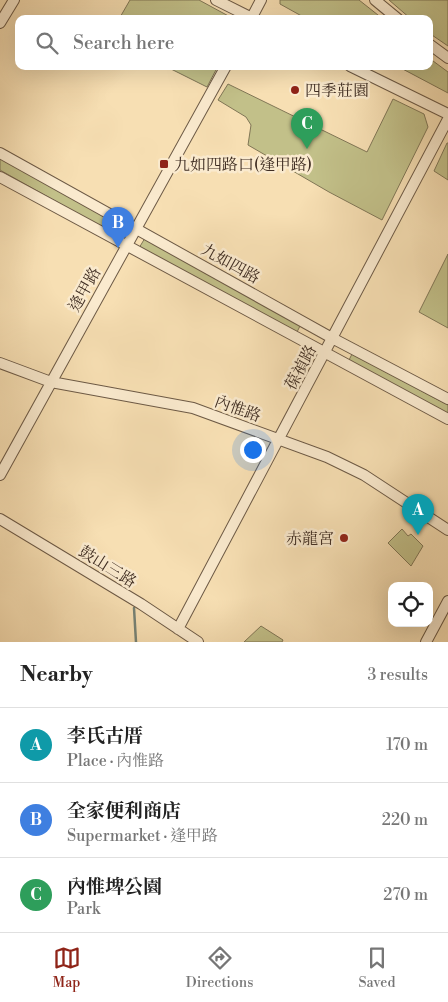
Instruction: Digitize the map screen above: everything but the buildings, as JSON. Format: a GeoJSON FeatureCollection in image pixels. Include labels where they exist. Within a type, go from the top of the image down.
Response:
{"type":"FeatureCollection","features":[{"type":"Feature","properties":{"kind":"street"},"geometry":{"type":"LineString","coordinates":[[0,23],[14,0]]}},
{"type":"Feature","properties":{"kind":"street"},"geometry":{"type":"LineString","coordinates":[[216,0],[246,15]]}},
{"type":"Feature","properties":{"kind":"street"},"geometry":{"type":"LineString","coordinates":[[254,15],[261,0]]}},
{"type":"Feature","properties":{"kind":"street"},"geometry":{"type":"LineString","coordinates":[[375,0],[393,15]]}},
{"type":"Feature","properties":{"kind":"street"},"geometry":{"type":"LineString","coordinates":[[433,47],[448,58]]}},
{"type":"Feature","properties":{"kind":"street","name":"逢甲路"},"geometry":{"type":"LineString","coordinates":[[0,475],[224,70]]}},
{"type":"Feature","properties":{"kind":"street"},"geometry":{"type":"LineString","coordinates":[[358,70],[448,114]]}},
{"type":"Feature","properties":{"kind":"street","name":"葆禎路"},"geometry":{"type":"LineString","coordinates":[[178,629],[448,119]]}},
{"type":"Feature","properties":{"kind":"street","name":"九如四路"},"geometry":{"type":"LineString","coordinates":[[0,153],[332,338],[448,399]]}},
{"type":"Feature","properties":{"kind":"street"},"geometry":{"type":"LineString","coordinates":[[0,177],[448,419]]}},
{"type":"Feature","properties":{"kind":"street","name":"內惟路"},"geometry":{"type":"LineString","coordinates":[[0,364],[51,382],[193,408],[279,439],[327,457],[364,475],[448,530]]}},
{"type":"Feature","properties":{"kind":"street","name":"鼓山三路"},"geometry":{"type":"LineString","coordinates":[[0,519],[141,604],[198,642]]}},
{"type":"Feature","properties":{"kind":"street"},"geometry":{"type":"LineString","coordinates":[[426,642],[448,601]]}},
{"type":"Feature","properties":{"kind":"shaded area"},"geometry":{"type":"Polygon","coordinates":[[[130,0],[199,0],[227,15],[121,15],[130,0]]]}},
{"type":"Feature","properties":{"kind":"shaded area"},"geometry":{"type":"Polygon","coordinates":[[[280,0],[359,0],[378,15],[300,15],[280,4],[280,0]]]}},
{"type":"Feature","properties":{"kind":"shaded area"},"geometry":{"type":"Polygon","coordinates":[[[389,0],[448,0],[448,46],[433,36],[433,15],[406,15],[389,0]]]}},
{"type":"Feature","properties":{"kind":"shaded area"},"geometry":{"type":"Polygon","coordinates":[[[433,61],[448,72],[448,93],[405,70],[433,70],[433,61]]]}},
{"type":"Feature","properties":{"kind":"shaded area"},"geometry":{"type":"Polygon","coordinates":[[[173,70],[216,70],[207,87],[173,70]]]}},
{"type":"Feature","properties":{"kind":"shaded area"},"geometry":{"type":"Polygon","coordinates":[[[228,84],[367,152],[393,99],[424,114],[428,127],[382,220],[248,145],[251,125],[246,117],[218,100],[228,84]]]}},
{"type":"Feature","properties":{"kind":"shaded area"},"geometry":{"type":"Polygon","coordinates":[[[448,143],[448,180],[434,171],[448,143]]]}},
{"type":"Feature","properties":{"kind":"shaded area"},"geometry":{"type":"Polygon","coordinates":[[[0,158],[117,224],[112,233],[0,170],[0,158]]]}},
{"type":"Feature","properties":{"kind":"shaded area"},"geometry":{"type":"Polygon","coordinates":[[[145,238],[301,324],[296,334],[139,248],[145,238]]]}},
{"type":"Feature","properties":{"kind":"shaded area"},"geometry":{"type":"Polygon","coordinates":[[[448,254],[448,328],[419,312],[448,254]]]}},
{"type":"Feature","properties":{"kind":"shaded area"},"geometry":{"type":"Polygon","coordinates":[[[352,354],[448,405],[448,415],[348,362],[352,354]]]}},
{"type":"Feature","properties":{"kind":"shaded area"},"geometry":{"type":"Polygon","coordinates":[[[402,529],[408,536],[411,534],[423,546],[411,566],[388,543],[402,529]]]}},
{"type":"Feature","properties":{"kind":"shaded area"},"geometry":{"type":"Polygon","coordinates":[[[261,626],[283,640],[282,642],[244,642],[261,626]]]}},
{"type":"Feature","properties":{"kind":"waterway"},"geometry":{"type":"LineString","coordinates":[[134,608],[136,642]]}},
{"type":"Feature","properties":{"kind":"place","name":"四季莊園"},"geometry":{"type":"Point","coordinates":[295,90]}},
{"type":"Feature","properties":{"kind":"place","name":"內惟埤公園"},"geometry":{"type":"Point","coordinates":[307,149]}},
{"type":"Feature","properties":{"kind":"place","name":"九如四路口(逢甲路)"},"geometry":{"type":"Point","coordinates":[164,164]}},
{"type":"Feature","properties":{"kind":"place","name":"全家便利商店"},"geometry":{"type":"Point","coordinates":[118,248]}},
{"type":"Feature","properties":{"kind":"place","name":"李氏古厝"},"geometry":{"type":"Point","coordinates":[418,535]}},
{"type":"Feature","properties":{"kind":"place","name":"赤龍宮"},"geometry":{"type":"Point","coordinates":[344,538]}}]}
